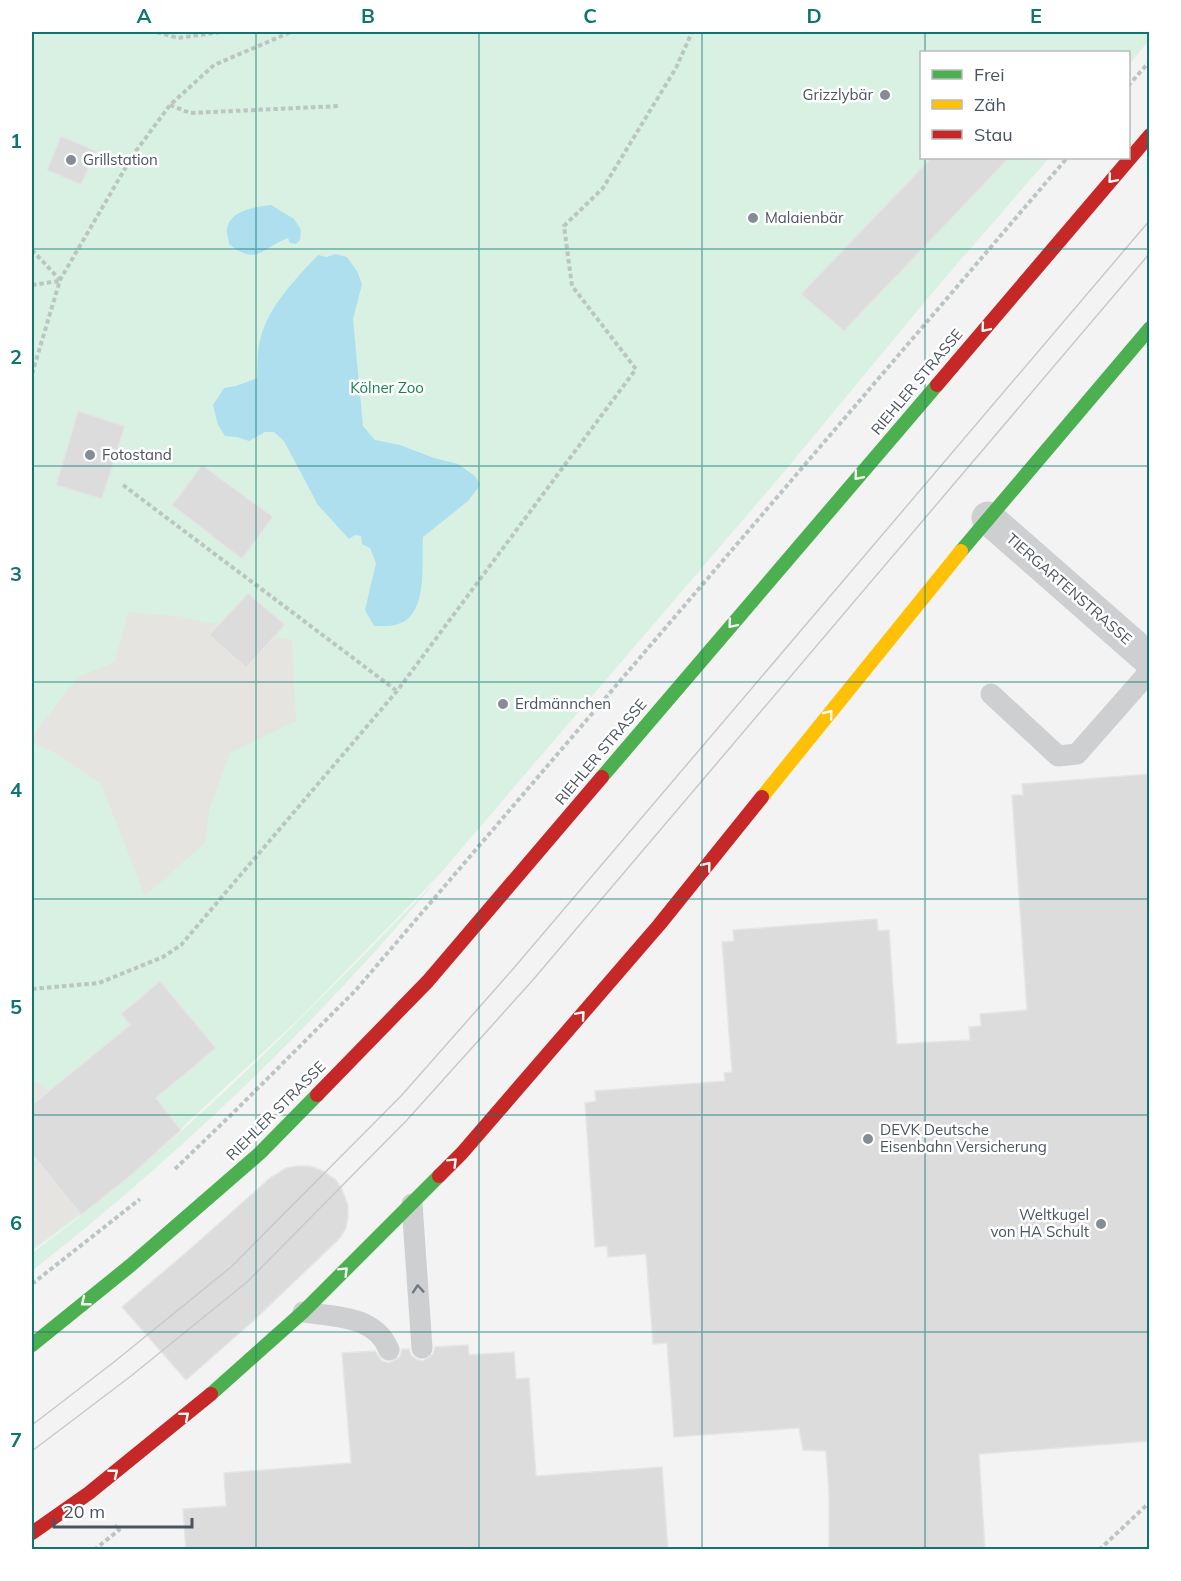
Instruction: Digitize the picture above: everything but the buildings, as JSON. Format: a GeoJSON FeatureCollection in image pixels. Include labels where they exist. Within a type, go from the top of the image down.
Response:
{"type":"FeatureCollection","features":[{"type":"Feature","properties":{"kind":"main road","name":"RIEHLER STRASSE"},"geometry":{"type":"LineString","coordinates":[[1130,157],[1149,135]]}},
{"type":"Feature","properties":{"kind":"main road","name":"RIEHLER STRASSE"},"geometry":{"type":"LineString","coordinates":[[32,1345],[131,1265],[260,1153],[428,981],[1129,159]]}},
{"type":"Feature","properties":{"kind":"main road"},"geometry":{"type":"LineString","coordinates":[[32,1533],[89,1493],[171,1428],[303,1312],[462,1153],[659,926],[988,518],[1149,328]]}},
{"type":"Feature","properties":{"kind":"street","name":"TIERGARTENSTRASSE"},"geometry":{"type":"LineString","coordinates":[[988,518],[1149,660]]}},
{"type":"Feature","properties":{"kind":"lane"},"geometry":{"type":"LineString","coordinates":[[992,693],[1058,756],[1077,754],[1149,671]]}},
{"type":"Feature","properties":{"kind":"lane"},"geometry":{"type":"LineString","coordinates":[[412,1204],[422,1348]]}},
{"type":"Feature","properties":{"kind":"lane"},"geometry":{"type":"LineString","coordinates":[[303,1312],[355,1319],[372,1328],[386,1341],[390,1350]]}},
{"type":"Feature","properties":{"kind":"path"},"geometry":{"type":"LineString","coordinates":[[157,32],[178,38],[221,32]]}},
{"type":"Feature","properties":{"kind":"path"},"geometry":{"type":"LineString","coordinates":[[32,374],[60,280],[132,155],[170,105],[214,65],[291,32]]}},
{"type":"Feature","properties":{"kind":"path"},"geometry":{"type":"LineString","coordinates":[[32,989],[99,983],[163,957],[181,945],[397,691],[636,369],[572,286],[564,226],[603,188],[676,68],[692,32]]}},
{"type":"Feature","properties":{"kind":"path"},"geometry":{"type":"LineString","coordinates":[[1130,84],[1149,61]]}},
{"type":"Feature","properties":{"kind":"path"},"geometry":{"type":"LineString","coordinates":[[170,105],[190,113],[340,106]]}},
{"type":"Feature","properties":{"kind":"path"},"geometry":{"type":"LineString","coordinates":[[174,1170],[355,991],[1066,159]]}},
{"type":"Feature","properties":{"kind":"path"},"geometry":{"type":"LineString","coordinates":[[32,250],[60,280]]}},
{"type":"Feature","properties":{"kind":"path"},"geometry":{"type":"LineString","coordinates":[[32,285],[60,280]]}},
{"type":"Feature","properties":{"kind":"path"},"geometry":{"type":"LineString","coordinates":[[123,485],[397,691]]}},
{"type":"Feature","properties":{"kind":"path"},"geometry":{"type":"LineString","coordinates":[[32,1284],[148,1192]]}},
{"type":"Feature","properties":{"kind":"path"},"geometry":{"type":"LineString","coordinates":[[1099,1550],[1149,1502]]}},
{"type":"Feature","properties":{"kind":"green space","name":"Kölner Zoo"},"geometry":{"type":"Polygon","coordinates":[[[32,32],[1149,32],[1149,40],[1130,64],[1130,51],[920,51],[920,159],[1048,159],[438,876],[301,1017],[130,1176],[32,1251],[32,32]]]}},
{"type":"Feature","properties":{"kind":"green space"},"geometry":{"type":"Polygon","coordinates":[[[436,881],[343,986],[244,1086],[193,1135],[87,1227],[32,1271],[32,1253],[140,1168],[242,1076],[436,881]]]}},
{"type":"Feature","properties":{"kind":"sand"},"geometry":{"type":"Polygon","coordinates":[[[128,612],[177,616],[292,640],[296,721],[230,753],[209,810],[205,843],[145,896],[101,784],[57,754],[32,742],[32,736],[78,677],[115,662],[128,612]]]}},
{"type":"Feature","properties":{"kind":"sand"},"geometry":{"type":"Polygon","coordinates":[[[32,1079],[48,1090],[32,1104],[32,1079]]]}},
{"type":"Feature","properties":{"kind":"sand"},"geometry":{"type":"Polygon","coordinates":[[[32,1129],[93,1204],[32,1249],[32,1129]]]}},
{"type":"Feature","properties":{"kind":"water"},"geometry":{"type":"Polygon","coordinates":[[[271,205],[294,219],[301,230],[300,240],[296,244],[290,243],[288,238],[253,255],[239,251],[229,244],[227,229],[233,218],[245,211],[271,205]]]}},
{"type":"Feature","properties":{"kind":"water"},"geometry":{"type":"Polygon","coordinates":[[[335,254],[347,257],[357,271],[362,284],[353,319],[363,426],[375,440],[400,445],[458,464],[475,476],[480,485],[468,501],[423,537],[419,599],[415,610],[408,618],[392,626],[374,626],[365,610],[376,563],[370,548],[362,544],[361,536],[355,535],[349,539],[318,505],[284,441],[274,432],[265,432],[249,441],[225,436],[218,425],[213,405],[224,388],[257,378],[259,345],[274,307],[318,255],[327,257],[335,254]]]}},
{"type":"Feature","properties":{"kind":"tram line"},"geometry":{"type":"LineString","coordinates":[[32,1425],[231,1267],[401,1096],[513,969],[1150,220]]}},
{"type":"Feature","properties":{"kind":"tram line"},"geometry":{"type":"LineString","coordinates":[[32,1451],[131,1376],[247,1282],[407,1120],[532,981],[1150,253]]}},
{"type":"Feature","properties":{"kind":"traffic: fast"},"geometry":{"type":"LineString","coordinates":[[961,551],[1150,328]]}},
{"type":"Feature","properties":{"kind":"traffic: fast"},"geometry":{"type":"LineString","coordinates":[[602,777],[937,385]]}},
{"type":"Feature","properties":{"kind":"traffic: fast"},"geometry":{"type":"LineString","coordinates":[[32,1345],[131,1265],[260,1153],[317,1095]]}},
{"type":"Feature","properties":{"kind":"traffic: fast"},"geometry":{"type":"LineString","coordinates":[[211,1394],[303,1312],[439,1176]]}},
{"type":"Feature","properties":{"kind":"traffic: slow"},"geometry":{"type":"LineString","coordinates":[[762,797],[961,551]]}},
{"type":"Feature","properties":{"kind":"traffic: jam"},"geometry":{"type":"LineString","coordinates":[[1130,158],[1150,135]]}},
{"type":"Feature","properties":{"kind":"traffic: jam"},"geometry":{"type":"LineString","coordinates":[[937,385],[1130,159]]}},
{"type":"Feature","properties":{"kind":"traffic: jam"},"geometry":{"type":"LineString","coordinates":[[317,1095],[428,981],[602,777]]}},
{"type":"Feature","properties":{"kind":"traffic: jam"},"geometry":{"type":"LineString","coordinates":[[439,1176],[462,1153],[659,925],[762,797]]}},
{"type":"Feature","properties":{"kind":"traffic: jam"},"geometry":{"type":"LineString","coordinates":[[32,1533],[89,1493],[211,1394]]}},
{"type":"Feature","properties":{"kind":"place","name":"Grizzlybär"},"geometry":{"type":"Point","coordinates":[885,95]}},
{"type":"Feature","properties":{"kind":"place","name":"Grillstation"},"geometry":{"type":"Point","coordinates":[71,160]}},
{"type":"Feature","properties":{"kind":"place","name":"Malaienbär"},"geometry":{"type":"Point","coordinates":[753,218]}},
{"type":"Feature","properties":{"kind":"place","name":"Fotostand"},"geometry":{"type":"Point","coordinates":[90,455]}},
{"type":"Feature","properties":{"kind":"place","name":"Erdmännchen"},"geometry":{"type":"Point","coordinates":[503,704]}},
{"type":"Feature","properties":{"kind":"place","name":"DEVK Deutsche Eisenbahn Versicherung"},"geometry":{"type":"Point","coordinates":[868,1139]}},
{"type":"Feature","properties":{"kind":"place","name":"Weltkugel von HA Schult"},"geometry":{"type":"Point","coordinates":[1101,1224]}}]}
